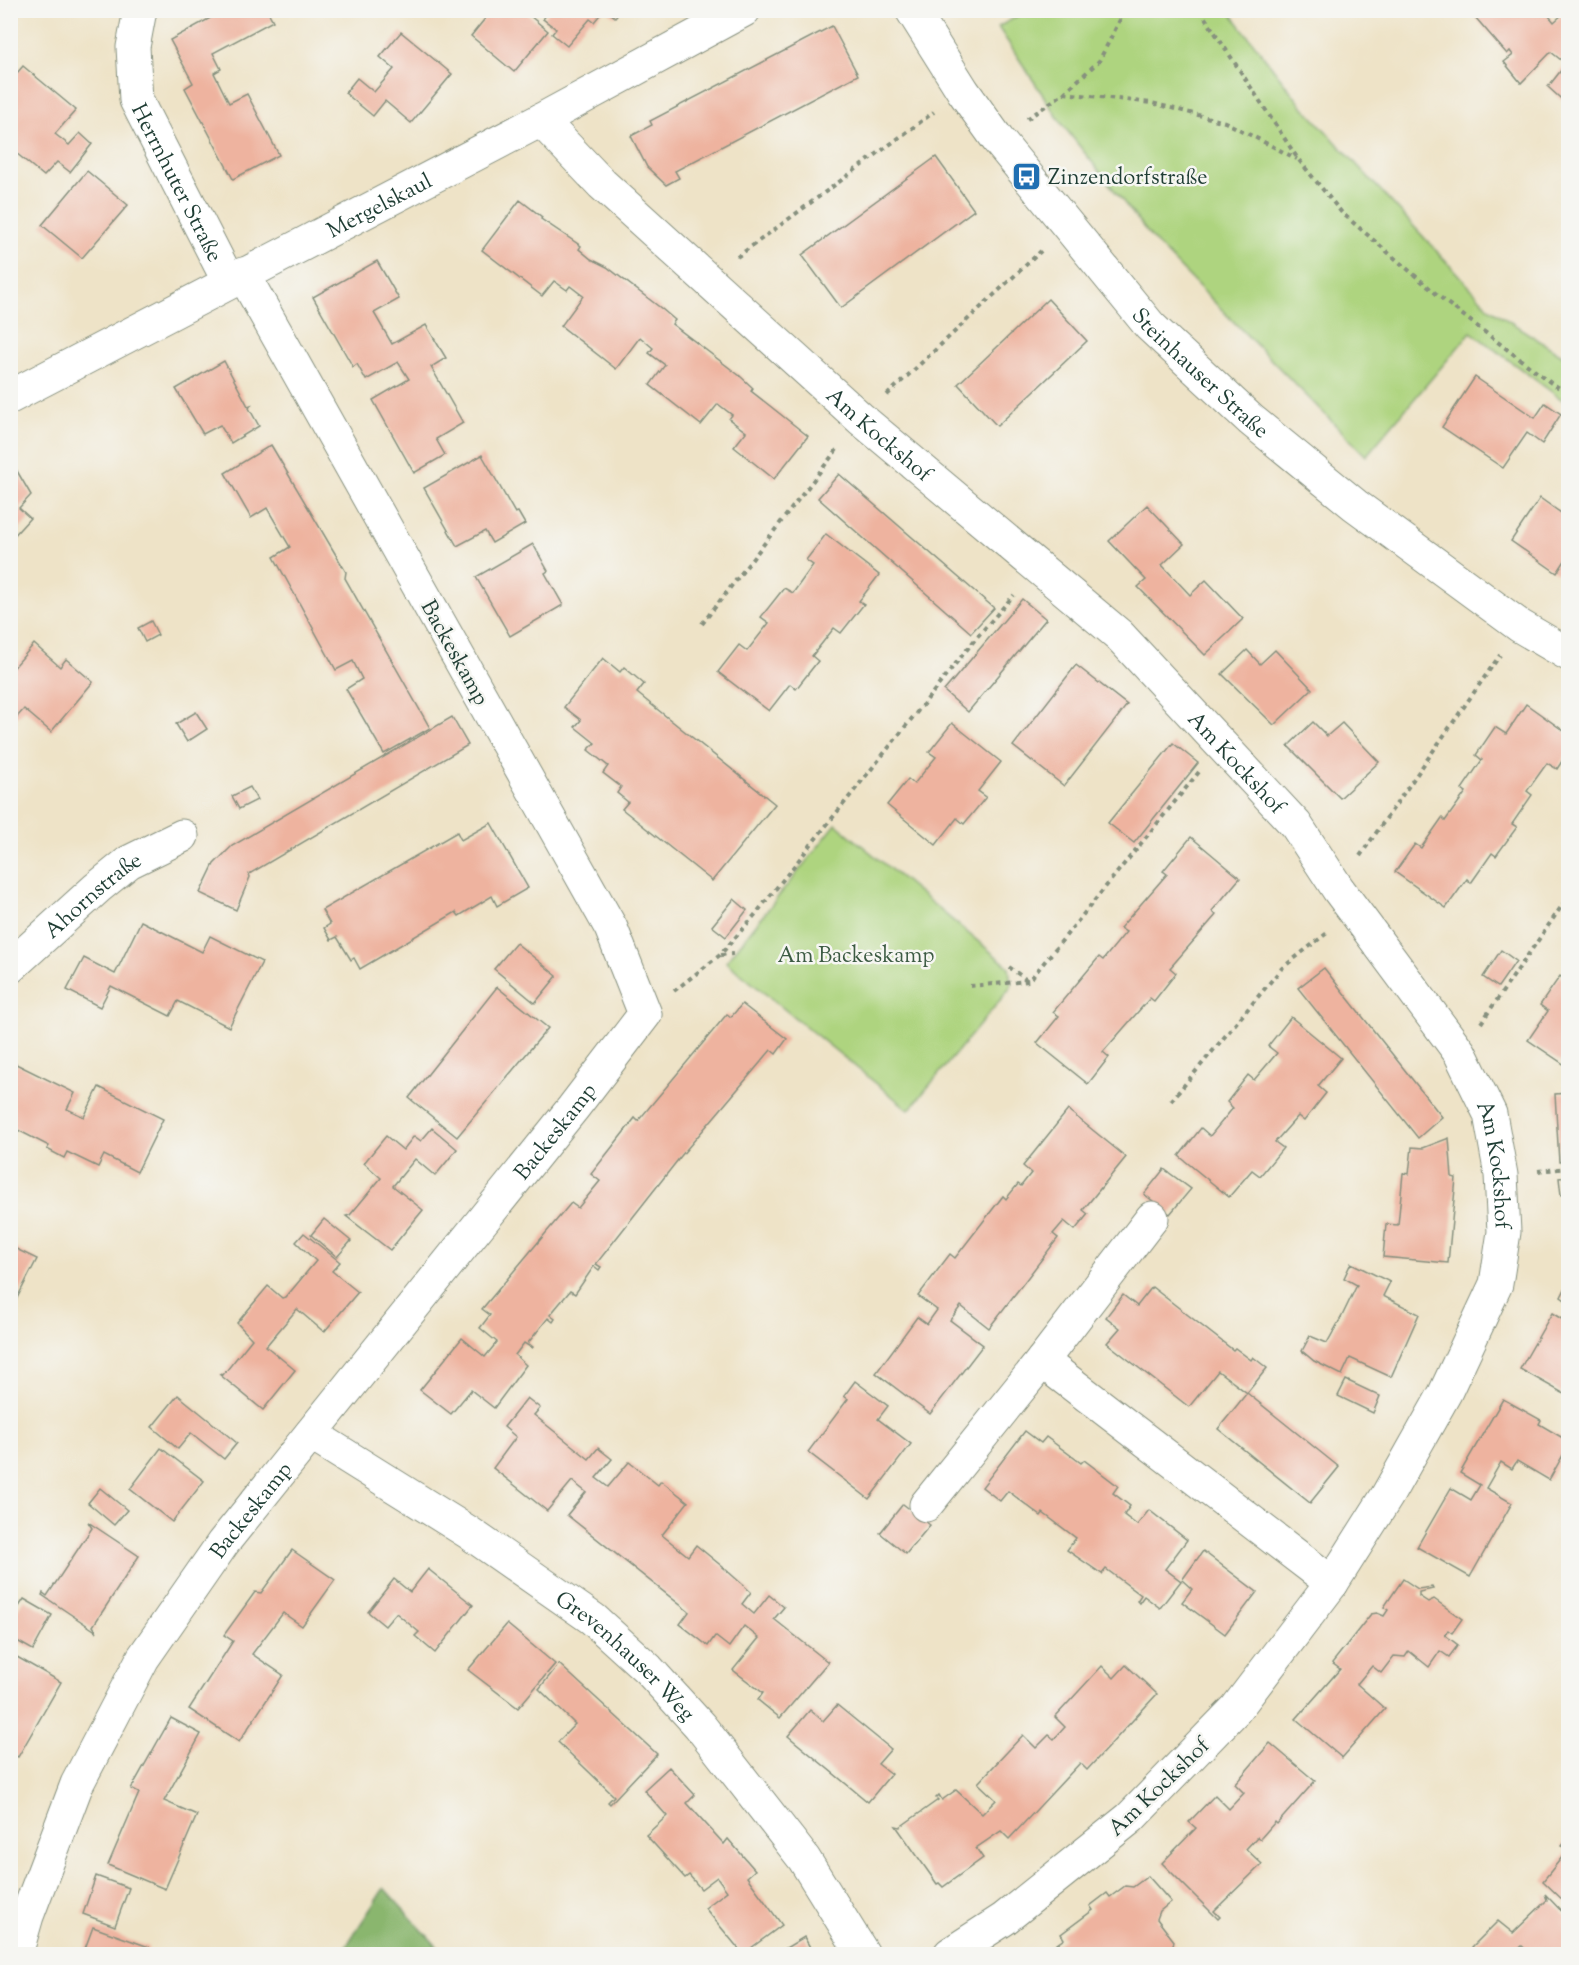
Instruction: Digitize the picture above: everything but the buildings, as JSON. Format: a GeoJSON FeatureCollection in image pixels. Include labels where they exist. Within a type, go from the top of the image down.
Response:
{"type":"FeatureCollection","features":[{"type":"Feature","properties":{"kind":"street","name":"Herrnhuter Straße"},"geometry":{"type":"LineString","coordinates":[[140,10],[133,47],[136,100],[236,278]]}},
{"type":"Feature","properties":{"kind":"street","name":"Mergelskaul"},"geometry":{"type":"LineString","coordinates":[[10,397],[541,120],[744,10]]}},
{"type":"Feature","properties":{"kind":"street","name":"Steinhauser Straße"},"geometry":{"type":"LineString","coordinates":[[912,10],[963,91],[999,140],[1158,333],[1251,420],[1355,505],[1520,626],[1569,654]]}},
{"type":"Feature","properties":{"kind":"street","name":"Am Kockshof"},"geometry":{"type":"LineString","coordinates":[[541,120],[602,184],[861,419],[1119,635],[1296,825],[1346,900],[1460,1053],[1490,1114],[1501,1174],[1504,1232],[1496,1284],[1445,1393],[1387,1496],[1332,1583],[1236,1709],[1130,1818],[1004,1919],[950,1954]]}},
{"type":"Feature","properties":{"kind":"street","name":"Backeskamp"},"geometry":{"type":"LineString","coordinates":[[16,1954],[27,1916],[77,1784],[142,1658],[223,1543],[645,1014],[611,928],[236,278]]}},
{"type":"Feature","properties":{"kind":"street","name":"Ahornstraße"},"geometry":{"type":"LineString","coordinates":[[10,967],[129,862],[182,836]]}},
{"type":"Feature","properties":{"kind":"street"},"geometry":{"type":"LineString","coordinates":[[926,1505],[1042,1361],[1152,1218]]}},
{"type":"Feature","properties":{"kind":"street"},"geometry":{"type":"LineString","coordinates":[[1042,1361],[1332,1583]]}},
{"type":"Feature","properties":{"kind":"street","name":"Grevenhauser Weg"},"geometry":{"type":"LineString","coordinates":[[311,1434],[468,1532],[584,1612],[648,1669],[700,1726],[804,1859],[863,1954]]}},
{"type":"Feature","properties":{"kind":"path"},"geometry":{"type":"LineString","coordinates":[[999,140],[1064,93],[1098,62],[1125,10]]}},
{"type":"Feature","properties":{"kind":"path"},"geometry":{"type":"LineString","coordinates":[[1200,10],[1298,159],[1342,213],[1447,303],[1551,383],[1569,393]]}},
{"type":"Feature","properties":{"kind":"path"},"geometry":{"type":"LineString","coordinates":[[707,279],[963,91]]}},
{"type":"Feature","properties":{"kind":"path"},"geometry":{"type":"LineString","coordinates":[[1064,93],[1152,103],[1225,122],[1298,159]]}},
{"type":"Feature","properties":{"kind":"path"},"geometry":{"type":"LineString","coordinates":[[645,1014],[720,955],[976,637],[1040,567]]}},
{"type":"Feature","properties":{"kind":"path"},"geometry":{"type":"LineString","coordinates":[[1171,1101],[1282,968],[1346,900],[1520,626]]}},
{"type":"Feature","properties":{"kind":"path"},"geometry":{"type":"LineString","coordinates":[[970,987],[1029,981],[1222,743]]}},
{"type":"Feature","properties":{"kind":"path"},"geometry":{"type":"LineString","coordinates":[[818,833],[823,837]]}},
{"type":"Feature","properties":{"kind":"path"},"geometry":{"type":"LineString","coordinates":[[1460,1053],[1569,897]]}},
{"type":"Feature","properties":{"kind":"path"},"geometry":{"type":"LineString","coordinates":[[720,955],[733,954]]}},
{"type":"Feature","properties":{"kind":"path"},"geometry":{"type":"LineString","coordinates":[[1009,967],[1029,981]]}},
{"type":"Feature","properties":{"kind":"green space"},"geometry":{"type":"Polygon","coordinates":[[[1027,11],[1229,11],[1299,102],[1490,309],[1568,359],[1568,404],[1471,332],[1366,456],[1155,242],[1062,124],[998,27],[1027,11]]]}},
{"type":"Feature","properties":{"kind":"green space","name":"Am Backeskamp"},"geometry":{"type":"Polygon","coordinates":[[[836,824],[1009,967],[1011,987],[909,1110],[726,962],[836,824]]]}},
{"type":"Feature","properties":{"kind":"green space"},"geometry":{"type":"Polygon","coordinates":[[[384,1888],[444,1954],[341,1954],[384,1888]]]}},
{"type":"Feature","properties":{"kind":"place","name":"Zinzendorfstraße"},"geometry":{"type":"Point","coordinates":[1027,176]}}]}
